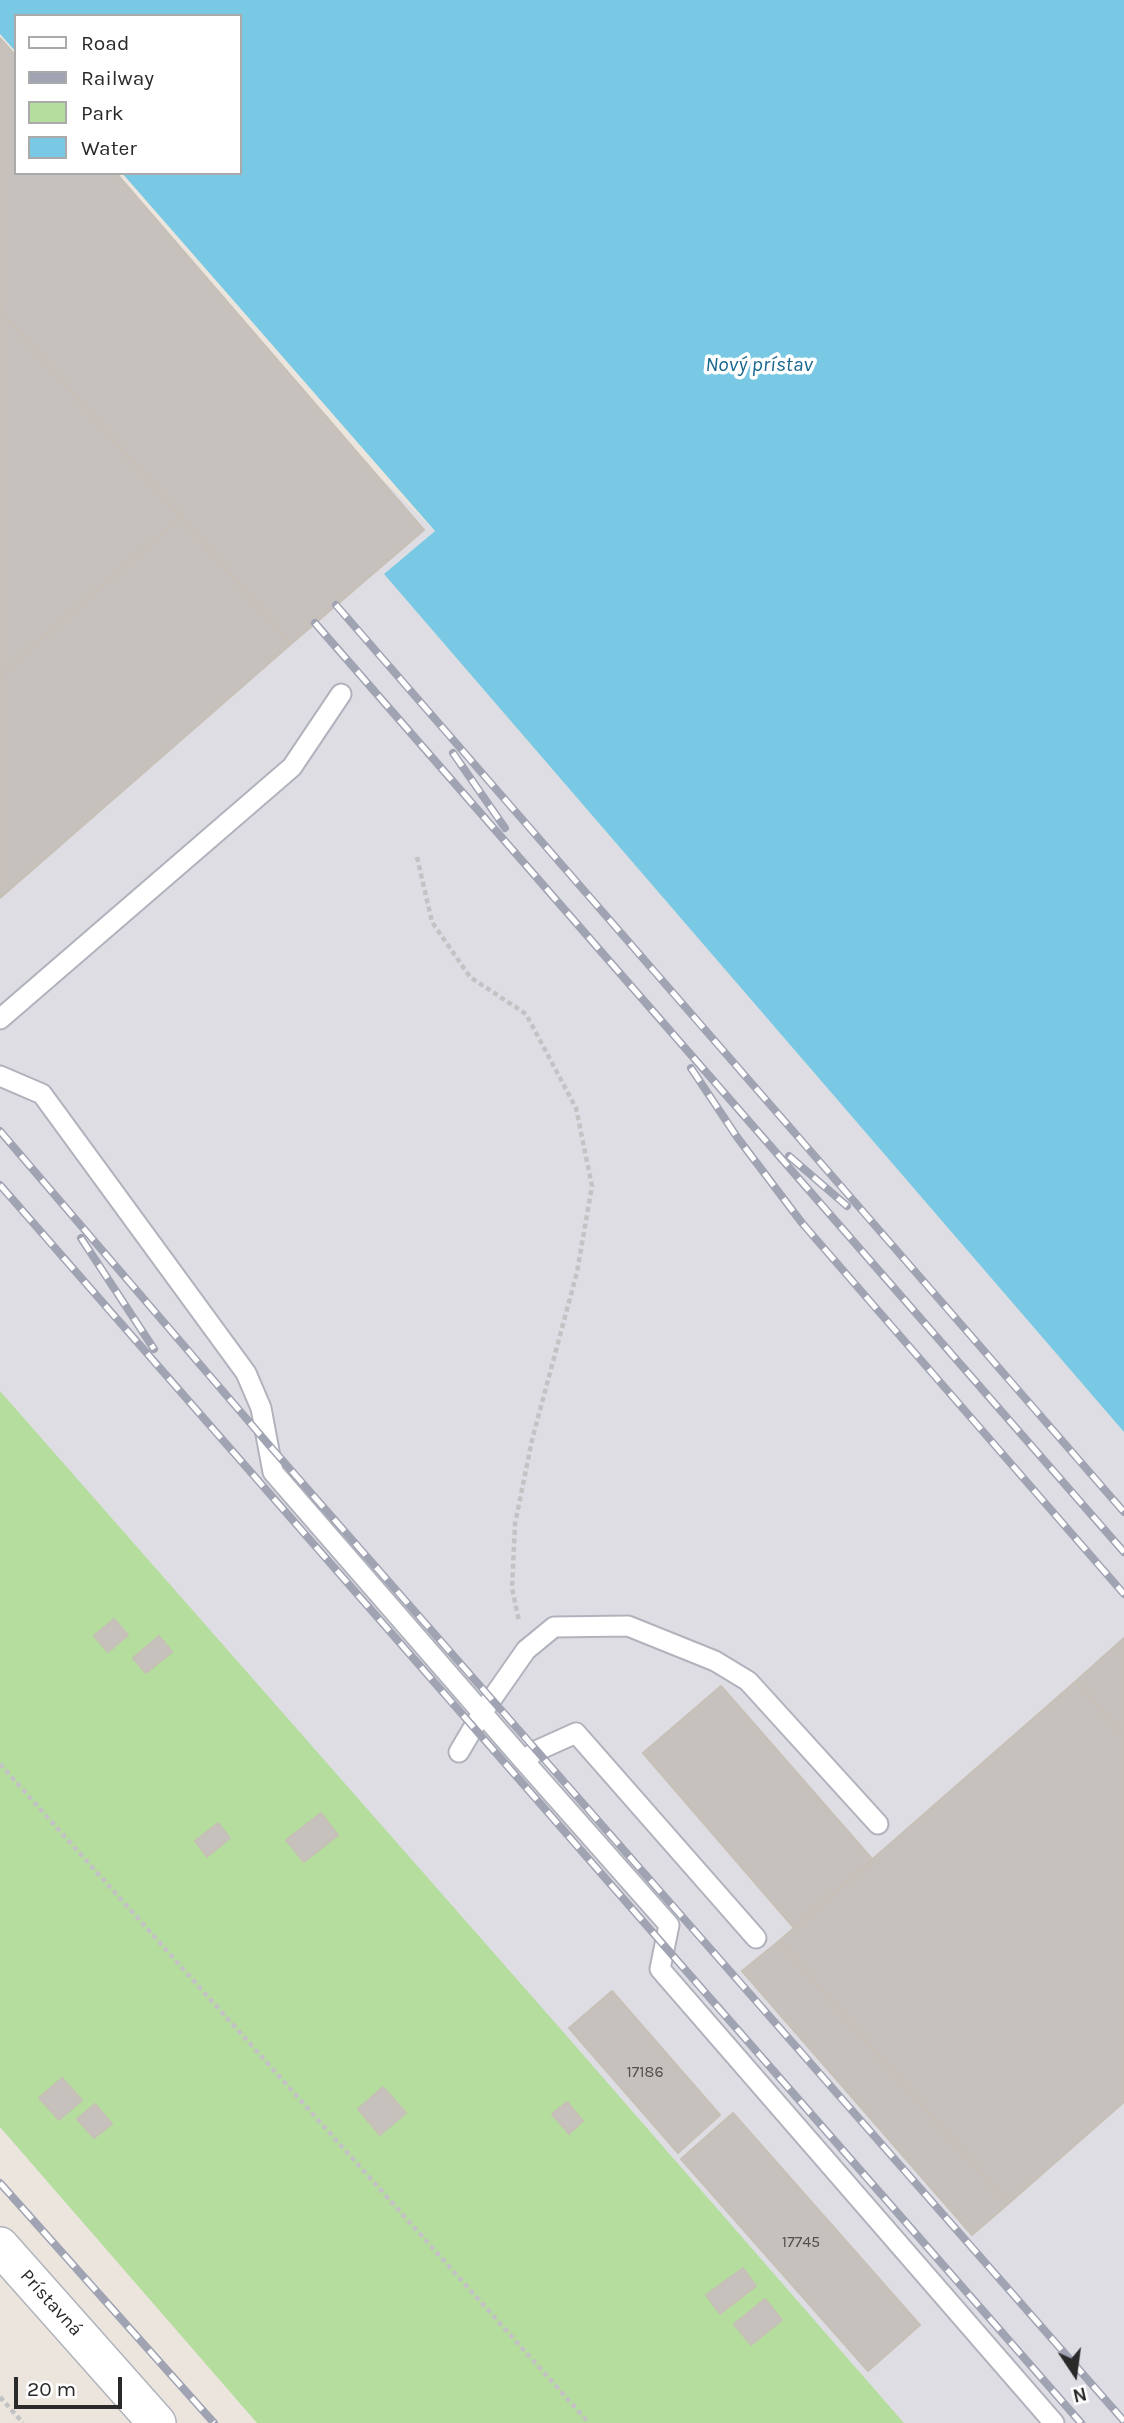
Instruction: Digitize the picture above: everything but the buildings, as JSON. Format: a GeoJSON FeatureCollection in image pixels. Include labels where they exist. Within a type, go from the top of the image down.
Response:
{"type":"FeatureCollection","features":[{"type":"Feature","properties":{"kind":"street","name":"Prístavná"},"geometry":{"type":"LineString","coordinates":[[0,2246],[157,2423]]}},
{"type":"Feature","properties":{"kind":"lane"},"geometry":{"type":"LineString","coordinates":[[0,1019],[292,767],[341,694]]}},
{"type":"Feature","properties":{"kind":"lane"},"geometry":{"type":"LineString","coordinates":[[0,1076],[42,1094],[246,1373],[261,1408],[273,1472],[669,1925],[660,1969],[1054,2423]]}},
{"type":"Feature","properties":{"kind":"lane"},"geometry":{"type":"LineString","coordinates":[[460,1752],[482,1713],[526,1650],[554,1627],[628,1626],[715,1661],[748,1681],[878,1824]]}},
{"type":"Feature","properties":{"kind":"lane"},"geometry":{"type":"LineString","coordinates":[[524,1761],[536,1751],[576,1733],[756,1938]]}},
{"type":"Feature","properties":{"kind":"path"},"geometry":{"type":"LineString","coordinates":[[417,856],[432,922],[470,978],[526,1014],[576,1108],[592,1186],[576,1272],[533,1440],[516,1524],[512,1588],[526,1650]]}},
{"type":"Feature","properties":{"kind":"path"},"geometry":{"type":"LineString","coordinates":[[0,1764],[589,2423]]}},
{"type":"Feature","properties":{"kind":"path"},"geometry":{"type":"LineString","coordinates":[[0,2397],[23,2423]]}},
{"type":"Feature","properties":{"kind":"shaded area"},"geometry":{"type":"Polygon","coordinates":[[[0,106],[14,175],[71,175],[435,531],[384,574],[1124,1432],[1124,2423],[904,2423],[0,1391],[0,106]]]}},
{"type":"Feature","properties":{"kind":"green space"},"geometry":{"type":"Polygon","coordinates":[[[0,1391],[904,2423],[257,2423],[0,2127],[0,1391]]]}},
{"type":"Feature","properties":{"kind":"water","name":"Nový prístav"},"geometry":{"type":"Polygon","coordinates":[[[0,0],[1124,0],[1124,1432],[384,574],[435,531],[124,175],[242,175],[242,14],[14,14],[14,50],[0,34],[0,0]]]}},
{"type":"Feature","properties":{"kind":"railway"},"geometry":{"type":"LineString","coordinates":[[336,605],[1124,1512]]}},
{"type":"Feature","properties":{"kind":"railway"},"geometry":{"type":"LineString","coordinates":[[315,623],[1124,1552]]}},
{"type":"Feature","properties":{"kind":"railway"},"geometry":{"type":"LineString","coordinates":[[453,753],[505,828]]}},
{"type":"Feature","properties":{"kind":"railway"},"geometry":{"type":"LineString","coordinates":[[691,1068],[737,1137],[802,1223],[1124,1594]]}},
{"type":"Feature","properties":{"kind":"railway"},"geometry":{"type":"LineString","coordinates":[[0,1131],[269,1445],[1124,2421]]}},
{"type":"Feature","properties":{"kind":"railway"},"geometry":{"type":"LineString","coordinates":[[789,1156],[847,1206]]}},
{"type":"Feature","properties":{"kind":"railway"},"geometry":{"type":"LineString","coordinates":[[0,1185],[1081,2423]]}},
{"type":"Feature","properties":{"kind":"railway"},"geometry":{"type":"LineString","coordinates":[[81,1238],[154,1349]]}},
{"type":"Feature","properties":{"kind":"railway"},"geometry":{"type":"LineString","coordinates":[[0,2183],[214,2423]]}}]}
